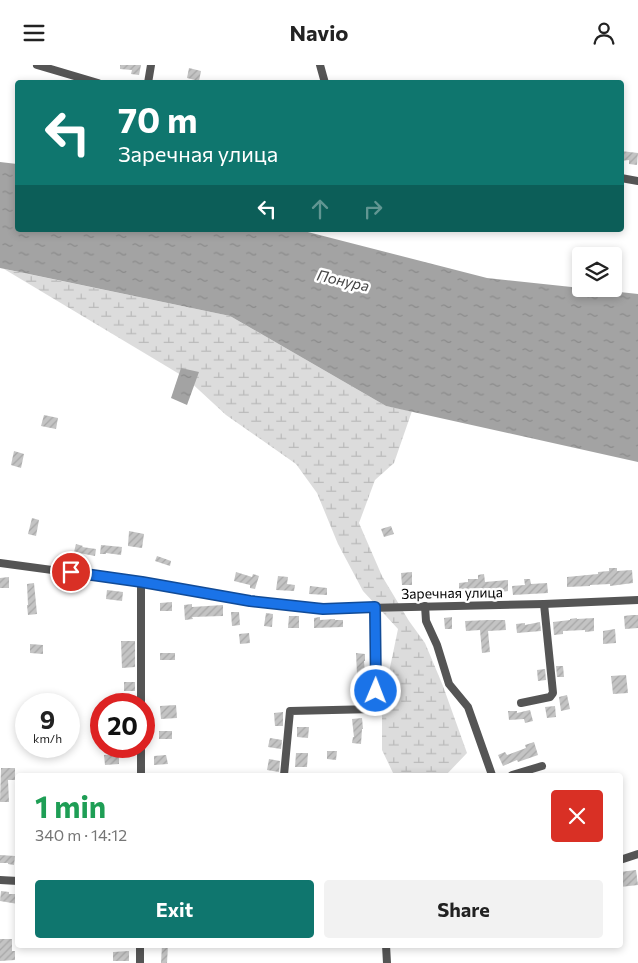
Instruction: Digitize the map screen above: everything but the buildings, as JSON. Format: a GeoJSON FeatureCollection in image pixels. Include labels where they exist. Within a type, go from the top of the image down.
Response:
{"type":"FeatureCollection","features":[{"type":"Feature","properties":{"kind":"street"},"geometry":{"type":"LineString","coordinates":[[37,65],[88,80]]}},
{"type":"Feature","properties":{"kind":"street"},"geometry":{"type":"LineString","coordinates":[[148,80],[150,65]]}},
{"type":"Feature","properties":{"kind":"street"},"geometry":{"type":"LineString","coordinates":[[320,65],[323,80]]}},
{"type":"Feature","properties":{"kind":"street"},"geometry":{"type":"LineString","coordinates":[[624,179],[638,181]]}},
{"type":"Feature","properties":{"kind":"street","name":"Заречная улица"},"geometry":{"type":"LineString","coordinates":[[0,563],[142,582],[250,601],[323,609],[544,604],[638,599]]}},
{"type":"Feature","properties":{"kind":"street"},"geometry":{"type":"LineString","coordinates":[[141,693],[142,582]]}},
{"type":"Feature","properties":{"kind":"street"},"geometry":{"type":"LineString","coordinates":[[521,703],[550,697],[553,693],[544,604]]}},
{"type":"Feature","properties":{"kind":"street"},"geometry":{"type":"LineString","coordinates":[[424,606],[426,621],[437,645],[449,684],[468,707],[491,773]]}},
{"type":"Feature","properties":{"kind":"street"},"geometry":{"type":"LineString","coordinates":[[284,773],[290,711],[375,709],[375,607]]}},
{"type":"Feature","properties":{"kind":"street"},"geometry":{"type":"LineString","coordinates":[[141,758],[141,773]]}},
{"type":"Feature","properties":{"kind":"street"},"geometry":{"type":"LineString","coordinates":[[518,773],[542,765]]}},
{"type":"Feature","properties":{"kind":"street"},"geometry":{"type":"LineString","coordinates":[[623,858],[638,854]]}},
{"type":"Feature","properties":{"kind":"street"},"geometry":{"type":"LineString","coordinates":[[0,880],[15,881]]}},
{"type":"Feature","properties":{"kind":"street"},"geometry":{"type":"LineString","coordinates":[[140,948],[140,963]]}},
{"type":"Feature","properties":{"kind":"street"},"geometry":{"type":"LineString","coordinates":[[386,948],[387,963]]}},
{"type":"Feature","properties":{"kind":"green space"},"geometry":{"type":"Polygon","coordinates":[[[4,269],[230,316],[386,406],[412,411],[394,463],[375,480],[359,523],[382,576],[409,621],[425,643],[467,753],[448,773],[393,773],[382,750],[382,706],[398,629],[363,591],[338,544],[317,493],[296,464],[226,415],[186,378],[4,269]]]}},
{"type":"Feature","properties":{"kind":"water","name":"Понура"},"geometry":{"type":"Polygon","coordinates":[[[0,162],[15,164],[15,232],[308,232],[487,278],[572,287],[572,297],[622,297],[622,292],[638,294],[638,462],[386,406],[230,316],[0,268],[0,162]]]}},
{"type":"Feature","properties":{"kind":"water"},"geometry":{"type":"Polygon","coordinates":[[[181,368],[199,372],[187,405],[171,398],[181,368]]]}},
{"type":"Feature","properties":{"kind":"route"},"geometry":{"type":"LineString","coordinates":[[71,572],[250,601],[323,609],[375,607],[376,691]]}}]}
